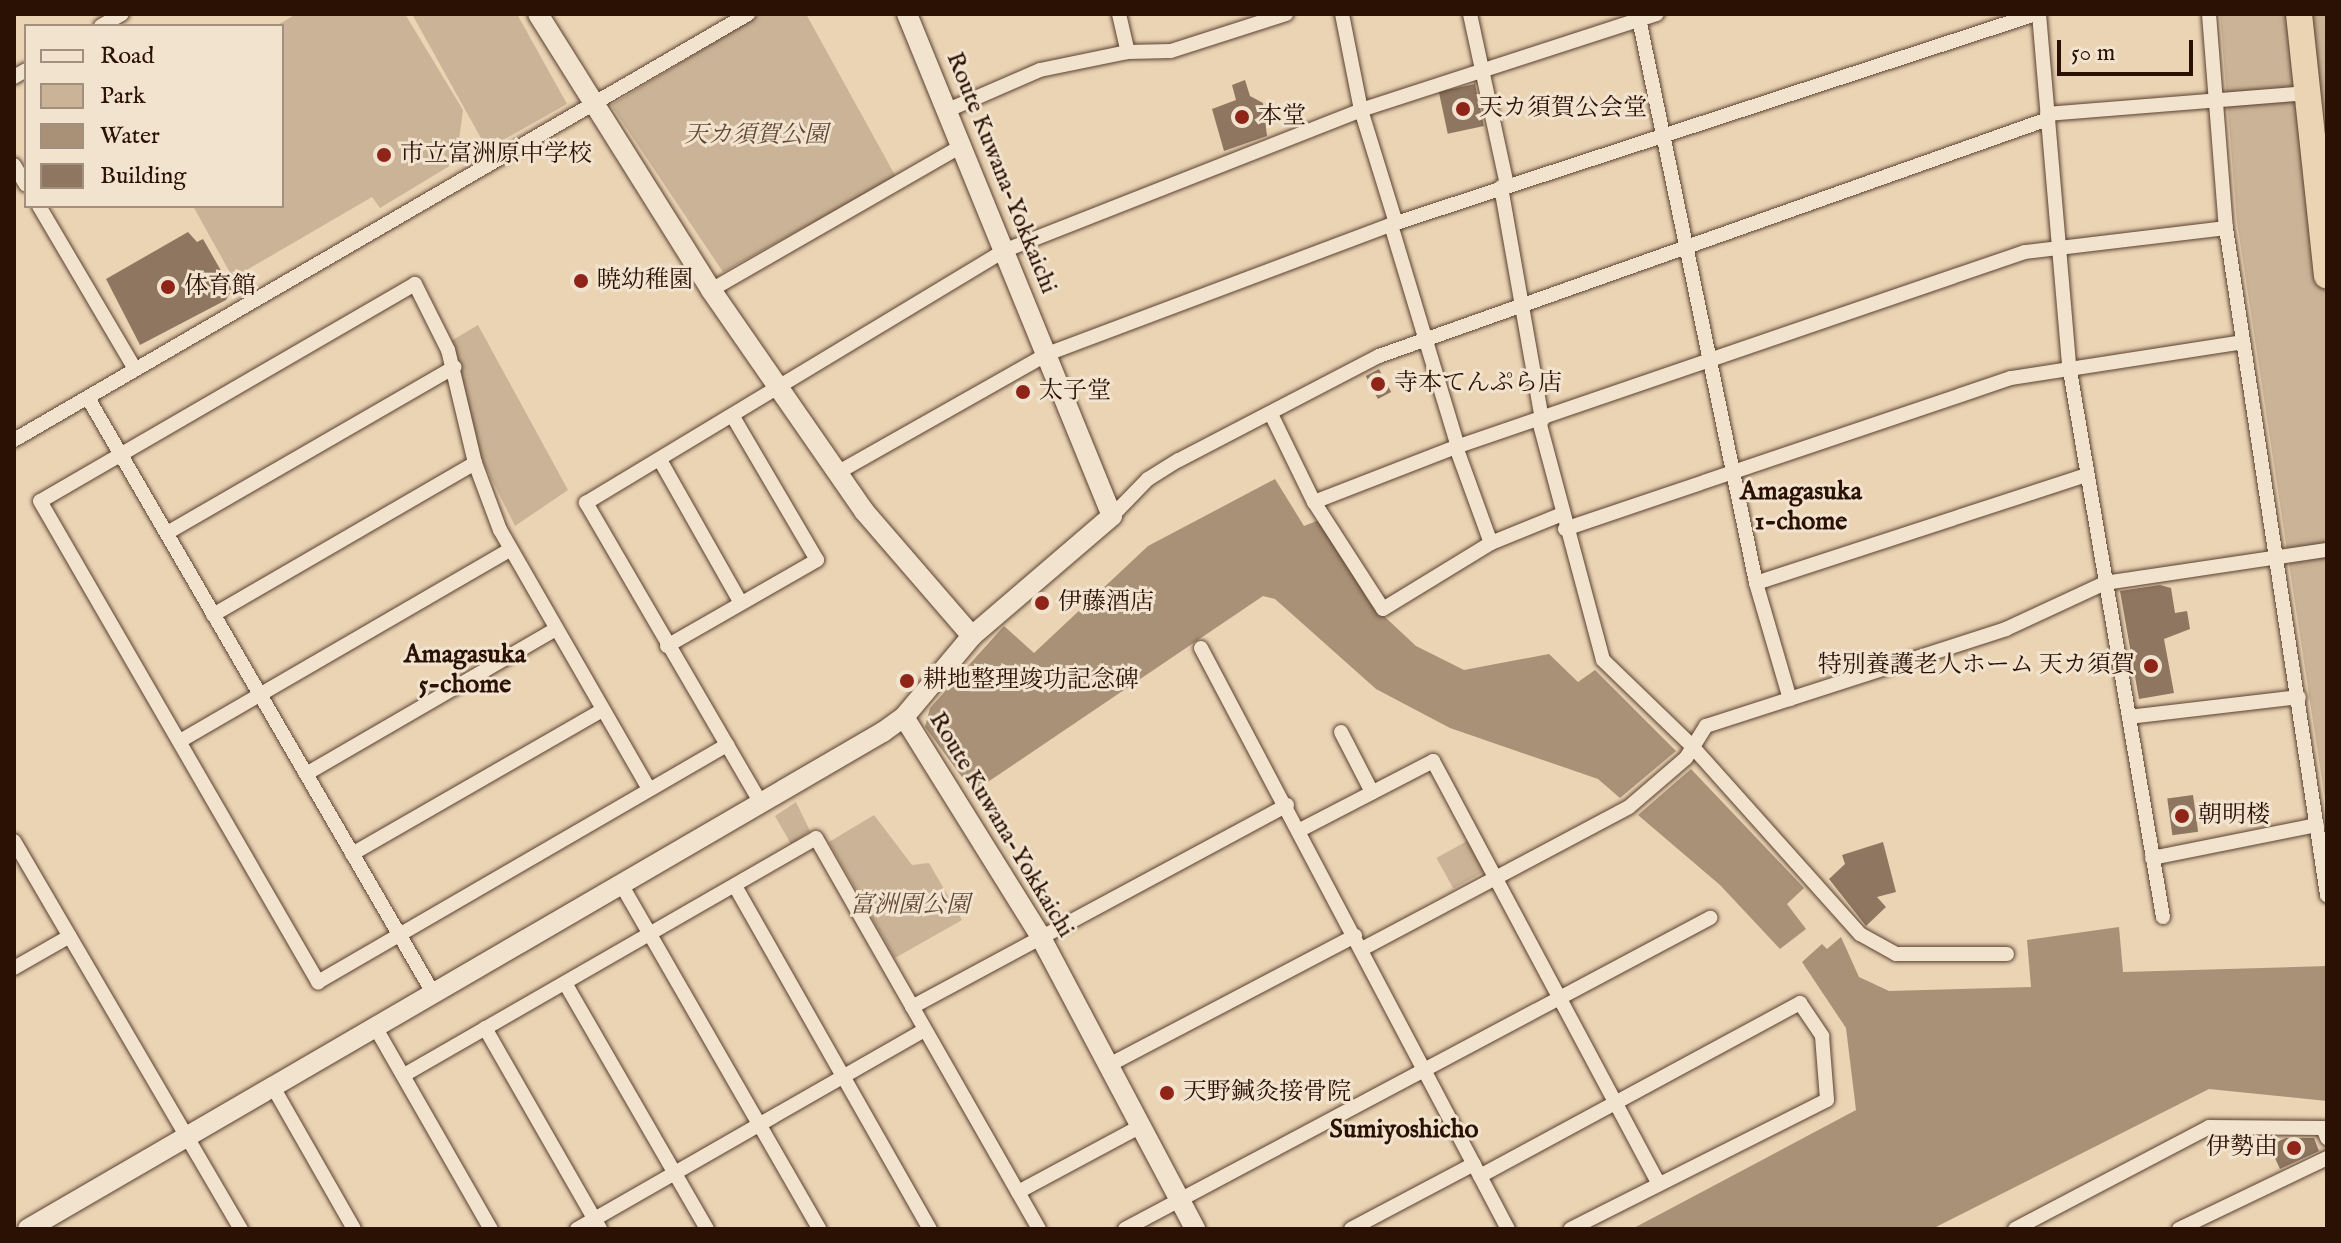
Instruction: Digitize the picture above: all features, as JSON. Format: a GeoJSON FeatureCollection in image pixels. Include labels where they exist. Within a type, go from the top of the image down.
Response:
{"type":"FeatureCollection","features":[{"type":"Feature","properties":{"kind":"highway"},"geometry":{"type":"LineString","coordinates":[[2299,14],[2317,92],[2327,276]]}},
{"type":"Feature","properties":{"kind":"street"},"geometry":{"type":"LineString","coordinates":[[104,24],[122,14]]}},
{"type":"Feature","properties":{"kind":"street"},"geometry":{"type":"LineString","coordinates":[[538,14],[591,105],[711,290],[837,473],[972,636]]}},
{"type":"Feature","properties":{"kind":"street"},"geometry":{"type":"LineString","coordinates":[[14,440],[748,14]]}},
{"type":"Feature","properties":{"kind":"street","name":"Route Kuwana-Yokkaichi"},"geometry":{"type":"LineString","coordinates":[[908,14],[1112,516],[972,636],[904,717],[1039,934],[1195,1229]]}},
{"type":"Feature","properties":{"kind":"street"},"geometry":{"type":"LineString","coordinates":[[1119,14],[1128,52]]}},
{"type":"Feature","properties":{"kind":"street"},"geometry":{"type":"LineString","coordinates":[[948,110],[1040,70],[1128,52],[1171,51],[1286,14]]}},
{"type":"Feature","properties":{"kind":"street"},"geometry":{"type":"LineString","coordinates":[[1342,14],[1361,110],[1425,339],[1457,447],[1491,543]]}},
{"type":"Feature","properties":{"kind":"street"},"geometry":{"type":"LineString","coordinates":[[1470,14],[1504,186],[1540,420],[1565,529],[1603,660],[1807,880],[1874,943],[1910,956],[2007,954]]}},
{"type":"Feature","properties":{"kind":"street"},"geometry":{"type":"LineString","coordinates":[[762,805],[586,503],[733,417],[778,384],[1006,250],[1361,110],[1638,17],[1657,14]]}},
{"type":"Feature","properties":{"kind":"street"},"geometry":{"type":"LineString","coordinates":[[837,473],[1047,354],[1504,186],[2037,14],[2055,244],[2069,365],[2163,917]]}},
{"type":"Feature","properties":{"kind":"street"},"geometry":{"type":"LineString","coordinates":[[2209,14],[2226,228],[2280,559],[2327,895]]}},
{"type":"Feature","properties":{"kind":"street"},"geometry":{"type":"LineString","coordinates":[[1638,17],[1756,583],[1790,699]]}},
{"type":"Feature","properties":{"kind":"street"},"geometry":{"type":"LineString","coordinates":[[1112,516],[1148,479],[1271,414],[1277,405],[1425,339],[2047,117],[2317,92]]}},
{"type":"Feature","properties":{"kind":"street"},"geometry":{"type":"LineString","coordinates":[[711,290],[963,145]]}},
{"type":"Feature","properties":{"kind":"street"},"geometry":{"type":"LineString","coordinates":[[40,208],[135,369]]}},
{"type":"Feature","properties":{"kind":"street"},"geometry":{"type":"LineString","coordinates":[[1314,502],[1457,447],[2055,244],[2226,228]]}},
{"type":"Feature","properties":{"kind":"street"},"geometry":{"type":"LineString","coordinates":[[649,789],[510,550],[475,463],[454,367],[415,284],[40,501],[318,982],[727,745]]}},
{"type":"Feature","properties":{"kind":"street"},"geometry":{"type":"LineString","coordinates":[[1565,529],[1953,396],[2069,365],[2243,342]]}},
{"type":"Feature","properties":{"kind":"street"},"geometry":{"type":"LineString","coordinates":[[167,533],[454,367]]}},
{"type":"Feature","properties":{"kind":"street"},"geometry":{"type":"LineString","coordinates":[[88,398],[432,991]]}},
{"type":"Feature","properties":{"kind":"street"},"geometry":{"type":"LineString","coordinates":[[1271,414],[1314,502],[1383,609],[1491,543],[1562,514]]}},
{"type":"Feature","properties":{"kind":"street"},"geometry":{"type":"LineString","coordinates":[[667,646],[817,560],[733,417]]}},
{"type":"Feature","properties":{"kind":"street"},"geometry":{"type":"LineString","coordinates":[[660,460],[741,603]]}},
{"type":"Feature","properties":{"kind":"street"},"geometry":{"type":"LineString","coordinates":[[213,615],[475,463]]}},
{"type":"Feature","properties":{"kind":"street"},"geometry":{"type":"LineString","coordinates":[[1756,583],[2087,475]]}},
{"type":"Feature","properties":{"kind":"street"},"geometry":{"type":"LineString","coordinates":[[180,741],[510,550]]}},
{"type":"Feature","properties":{"kind":"street"},"geometry":{"type":"LineString","coordinates":[[1109,1065],[1495,878],[1634,802],[1688,751],[1706,726],[2006,629],[2105,583],[2327,550]]}},
{"type":"Feature","properties":{"kind":"street"},"geometry":{"type":"LineString","coordinates":[[306,774],[556,629]]}},
{"type":"Feature","properties":{"kind":"street"},"geometry":{"type":"LineString","coordinates":[[1201,648],[1287,805],[1508,1229]]}},
{"type":"Feature","properties":{"kind":"street"},"geometry":{"type":"LineString","coordinates":[[2129,717],[2299,697]]}},
{"type":"Feature","properties":{"kind":"street"},"geometry":{"type":"LineString","coordinates":[[352,854],[602,710]]}},
{"type":"Feature","properties":{"kind":"street"},"geometry":{"type":"LineString","coordinates":[[28,1229],[432,991],[762,805],[904,717]]}},
{"type":"Feature","properties":{"kind":"street"},"geometry":{"type":"LineString","coordinates":[[1341,732],[1372,792]]}},
{"type":"Feature","properties":{"kind":"street"},"geometry":{"type":"LineString","coordinates":[[1300,830],[1433,761],[1658,1183]]}},
{"type":"Feature","properties":{"kind":"street"},"geometry":{"type":"LineString","coordinates":[[912,1007],[1039,934],[1287,805]]}},
{"type":"Feature","properties":{"kind":"street"},"geometry":{"type":"LineString","coordinates":[[2152,858],[2317,825]]}},
{"type":"Feature","properties":{"kind":"street"},"geometry":{"type":"LineString","coordinates":[[404,1075],[816,838],[1018,1192],[1034,1227]]}},
{"type":"Feature","properties":{"kind":"street"},"geometry":{"type":"LineString","coordinates":[[14,841],[241,1229]]}},
{"type":"Feature","properties":{"kind":"street"},"geometry":{"type":"LineString","coordinates":[[621,884],[819,1229]]}},
{"type":"Feature","properties":{"kind":"street"},"geometry":{"type":"LineString","coordinates":[[735,886],[930,1229]]}},
{"type":"Feature","properties":{"kind":"street"},"geometry":{"type":"LineString","coordinates":[[1125,1229],[1710,918]]}},
{"type":"Feature","properties":{"kind":"street"},"geometry":{"type":"LineString","coordinates":[[14,968],[70,936]]}},
{"type":"Feature","properties":{"kind":"street"},"geometry":{"type":"LineString","coordinates":[[565,983],[707,1229]]}},
{"type":"Feature","properties":{"kind":"street"},"geometry":{"type":"LineString","coordinates":[[1351,1229],[1615,1104],[1800,1003],[1822,1036],[1827,1100],[1571,1229]]}},
{"type":"Feature","properties":{"kind":"street"},"geometry":{"type":"LineString","coordinates":[[374,1025],[491,1229]]}},
{"type":"Feature","properties":{"kind":"street"},"geometry":{"type":"LineString","coordinates":[[485,1028],[598,1224]]}},
{"type":"Feature","properties":{"kind":"street"},"geometry":{"type":"LineString","coordinates":[[577,1229],[598,1224],[675,1173],[924,1030]]}},
{"type":"Feature","properties":{"kind":"street"},"geometry":{"type":"LineString","coordinates":[[273,1087],[354,1229]]}},
{"type":"Feature","properties":{"kind":"street"},"geometry":{"type":"LineString","coordinates":[[1018,1192],[1141,1126]]}},
{"type":"Feature","properties":{"kind":"street"},"geometry":{"type":"LineString","coordinates":[[2015,1229],[2209,1127],[2323,1128],[2327,1138]]}},
{"type":"Feature","properties":{"kind":"street"},"geometry":{"type":"LineString","coordinates":[[2179,1229],[2327,1158]]}},
{"type":"Feature","properties":{"kind":"street"},"geometry":{"type":"LineString","coordinates":[[2042,1215],[2048,1229]]}},
{"type":"Feature","properties":{"kind":"green space"},"geometry":{"type":"Polygon","coordinates":[[[296,14],[405,14],[463,110],[456,162],[380,208],[372,197],[233,278],[194,208],[284,208],[284,24],[279,24],[296,14]]]}},
{"type":"Feature","properties":{"kind":"green space"},"geometry":{"type":"Polygon","coordinates":[[[412,14],[517,14],[567,104],[487,149],[412,14]]]}},
{"type":"Feature","properties":{"kind":"green space","name":"天カ須賀公園"},"geometry":{"type":"Polygon","coordinates":[[[761,14],[806,14],[896,177],[723,272],[611,105],[761,14]]]}},
{"type":"Feature","properties":{"kind":"green space"},"geometry":{"type":"Polygon","coordinates":[[[2220,14],[2327,14],[2327,813],[2237,222],[2220,14]]]}},
{"type":"Feature","properties":{"kind":"green space"},"geometry":{"type":"Polygon","coordinates":[[[478,325],[568,490],[515,526],[481,458],[451,341],[478,325]]]}},
{"type":"Feature","properties":{"kind":"green space"},"geometry":{"type":"Polygon","coordinates":[[[796,802],[810,831],[791,844],[775,816],[796,802]]]}},
{"type":"Feature","properties":{"kind":"green space","name":"富洲園公園"},"geometry":{"type":"Polygon","coordinates":[[[874,815],[912,865],[929,863],[962,920],[895,958],[829,842],[874,815]]]}},
{"type":"Feature","properties":{"kind":"green space"},"geometry":{"type":"Polygon","coordinates":[[[1467,841],[1484,872],[1453,889],[1436,858],[1467,841]]]}},
{"type":"Feature","properties":{"kind":"water"},"geometry":{"type":"Polygon","coordinates":[[[1275,479],[1304,526],[1319,520],[1370,603],[1416,646],[1464,670],[1549,654],[1578,682],[1595,670],[1676,751],[1620,798],[1598,779],[1450,728],[1376,689],[1275,599],[1263,596],[973,792],[925,727],[930,708],[1004,626],[1034,653],[1148,546],[1275,479]]]}},
{"type":"Feature","properties":{"kind":"water"},"geometry":{"type":"Polygon","coordinates":[[[1691,769],[1804,888],[1787,904],[1806,929],[1780,949],[1720,885],[1638,815],[1691,769]]]}},
{"type":"Feature","properties":{"kind":"water"},"geometry":{"type":"Polygon","coordinates":[[[2119,927],[2123,972],[2327,966],[2327,1101],[2209,1089],[1932,1229],[1632,1229],[1856,1110],[1846,1028],[1802,962],[1822,944],[1827,949],[1841,937],[1859,977],[1889,991],[2031,987],[2027,940],[2119,927]]]}},
{"type":"Feature","properties":{"kind":"building","name":"本堂"},"geometry":{"type":"Polygon","coordinates":[[[1245,80],[1250,96],[1263,103],[1267,136],[1224,151],[1212,109],[1236,100],[1232,85],[1245,80]]]}},
{"type":"Feature","properties":{"kind":"building","name":"天カ須賀公会堂"},"geometry":{"type":"Polygon","coordinates":[[[1475,84],[1484,126],[1448,134],[1439,92],[1475,84]]]}},
{"type":"Feature","properties":{"kind":"building","name":"体育館"},"geometry":{"type":"Polygon","coordinates":[[[188,232],[197,242],[203,239],[232,290],[226,300],[140,345],[106,279],[188,232]]]}},
{"type":"Feature","properties":{"kind":"building","name":"寺本てんぷら店"},"geometry":{"type":"Polygon","coordinates":[[[1379,369],[1391,392],[1378,399],[1366,376],[1379,369]]]}},
{"type":"Feature","properties":{"kind":"building","name":"特別養護老人ホーム 天カ須賀"},"geometry":{"type":"Polygon","coordinates":[[[2160,585],[2171,588],[2175,613],[2187,611],[2190,629],[2164,639],[2174,693],[2139,699],[2120,591],[2160,585]]]}},
{"type":"Feature","properties":{"kind":"building","name":"朝明楼"},"geometry":{"type":"Polygon","coordinates":[[[2193,795],[2198,832],[2172,835],[2167,799],[2193,795]]]}},
{"type":"Feature","properties":{"kind":"building"},"geometry":{"type":"Polygon","coordinates":[[[1883,842],[1896,892],[1877,897],[1886,907],[1866,926],[1829,879],[1845,864],[1842,855],[1883,842]]]}},
{"type":"Feature","properties":{"kind":"building","name":"伊勢由"},"geometry":{"type":"Polygon","coordinates":[[[2286,1138],[2314,1138],[2319,1151],[2280,1169],[2269,1145],[2286,1138]]]}},
{"type":"Feature","properties":{"kind":"place","name":"天カ須賀公会堂"},"geometry":{"type":"Point","coordinates":[1463,109]}},
{"type":"Feature","properties":{"kind":"place","name":"本堂"},"geometry":{"type":"Point","coordinates":[1242,117]}},
{"type":"Feature","properties":{"kind":"place","name":"市立富洲原中学校"},"geometry":{"type":"Point","coordinates":[384,155]}},
{"type":"Feature","properties":{"kind":"place","name":"暁幼稚園"},"geometry":{"type":"Point","coordinates":[581,281]}},
{"type":"Feature","properties":{"kind":"place","name":"体育館"},"geometry":{"type":"Point","coordinates":[168,287]}},
{"type":"Feature","properties":{"kind":"place","name":"寺本てんぷら店"},"geometry":{"type":"Point","coordinates":[1378,384]}},
{"type":"Feature","properties":{"kind":"place","name":"太子堂"},"geometry":{"type":"Point","coordinates":[1023,392]}},
{"type":"Feature","properties":{"kind":"place","name":"伊藤酒店"},"geometry":{"type":"Point","coordinates":[1042,603]}},
{"type":"Feature","properties":{"kind":"place","name":"特別養護老人ホーム 天カ須賀"},"geometry":{"type":"Point","coordinates":[2151,666]}},
{"type":"Feature","properties":{"kind":"place","name":"耕地整理竣功記念碑"},"geometry":{"type":"Point","coordinates":[907,681]}},
{"type":"Feature","properties":{"kind":"place","name":"朝明楼"},"geometry":{"type":"Point","coordinates":[2182,816]}},
{"type":"Feature","properties":{"kind":"place","name":"天野鍼灸接骨院"},"geometry":{"type":"Point","coordinates":[1167,1093]}},
{"type":"Feature","properties":{"kind":"place","name":"伊勢由"},"geometry":{"type":"Point","coordinates":[2294,1148]}},
{"type":"Feature","properties":{"kind":"district","name":"Amagasuka 1-chome"},"geometry":{"type":"Point","coordinates":[1801,507]}},
{"type":"Feature","properties":{"kind":"district","name":"Amagasuka 5-chome"},"geometry":{"type":"Point","coordinates":[465,670]}},
{"type":"Feature","properties":{"kind":"district","name":"Sumiyoshicho"},"geometry":{"type":"Point","coordinates":[1404,1130]}}]}
